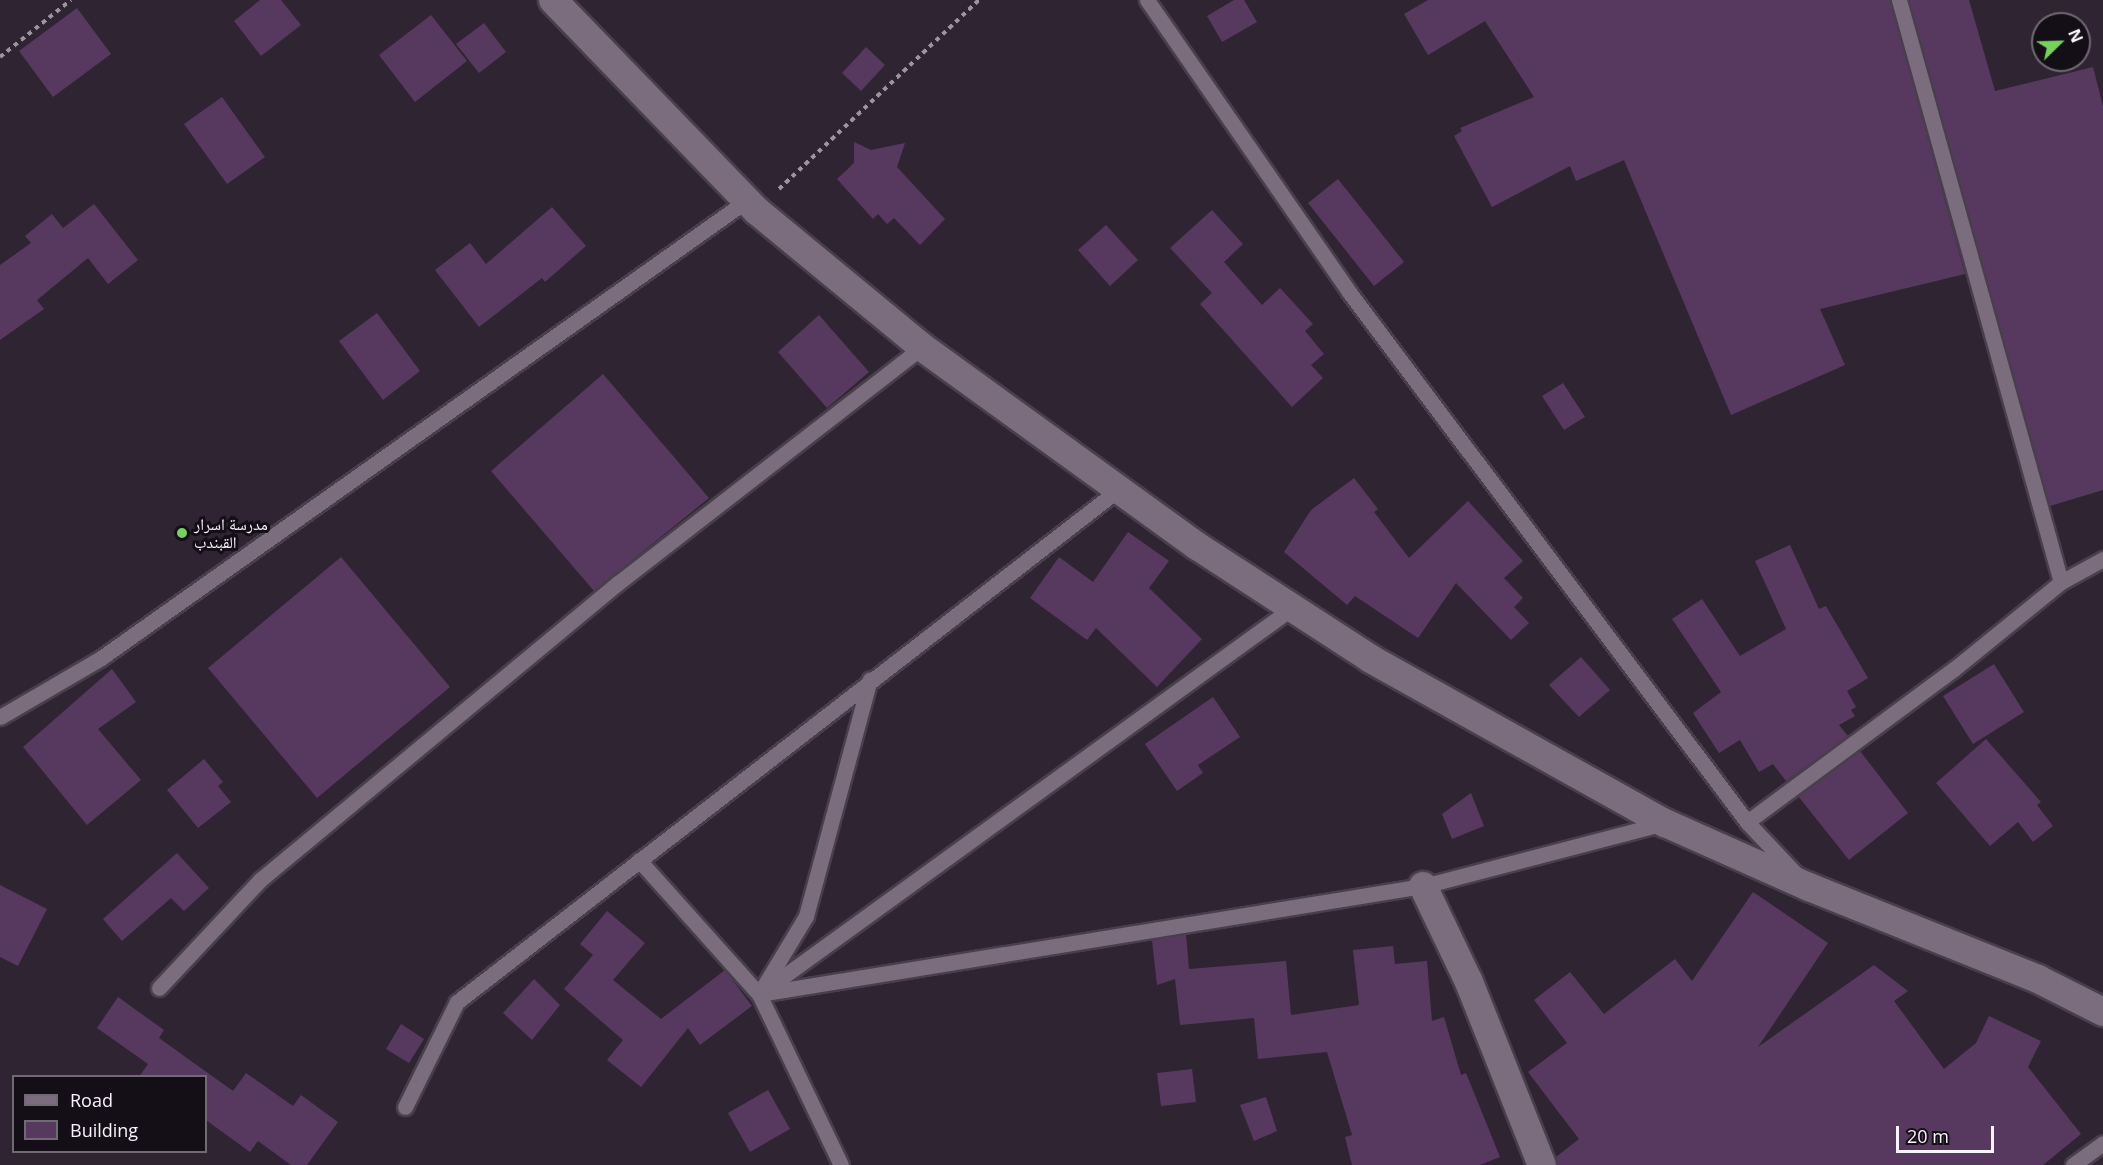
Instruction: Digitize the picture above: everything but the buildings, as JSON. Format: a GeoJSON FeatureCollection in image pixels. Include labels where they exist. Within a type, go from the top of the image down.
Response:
{"type":"FeatureCollection","features":[{"type":"Feature","properties":{"kind":"street"},"geometry":{"type":"LineString","coordinates":[[553,0],[752,206],[922,347],[1197,546],[1371,659],[1665,823],[1809,887],[2038,979],[2103,1012]]}},
{"type":"Feature","properties":{"kind":"street"},"geometry":{"type":"LineString","coordinates":[[1423,886],[1469,982],[1542,1165]]}},
{"type":"Feature","properties":{"kind":"lane"},"geometry":{"type":"LineString","coordinates":[[1147,0],[1349,292],[1747,822],[1809,887]]}},
{"type":"Feature","properties":{"kind":"lane"},"geometry":{"type":"LineString","coordinates":[[1899,0],[2061,582]]}},
{"type":"Feature","properties":{"kind":"lane"},"geometry":{"type":"LineString","coordinates":[[0,717],[101,658],[752,206]]}},
{"type":"Feature","properties":{"kind":"lane"},"geometry":{"type":"LineString","coordinates":[[159,988],[260,880],[618,583],[922,347]]}},
{"type":"Feature","properties":{"kind":"lane"},"geometry":{"type":"LineString","coordinates":[[405,1107],[457,1002],[870,679],[1119,489]]}},
{"type":"Feature","properties":{"kind":"lane"},"geometry":{"type":"LineString","coordinates":[[1747,822],[1954,669],[2061,582],[2103,559]]}},
{"type":"Feature","properties":{"kind":"lane"},"geometry":{"type":"LineString","coordinates":[[759,994],[1292,608]]}},
{"type":"Feature","properties":{"kind":"lane"},"geometry":{"type":"LineString","coordinates":[[759,994],[806,916],[870,679]]}},
{"type":"Feature","properties":{"kind":"lane"},"geometry":{"type":"LineString","coordinates":[[759,994],[1423,886],[1665,823]]}},
{"type":"Feature","properties":{"kind":"lane"},"geometry":{"type":"LineString","coordinates":[[639,860],[759,994],[841,1165]]}},
{"type":"Feature","properties":{"kind":"lane"},"geometry":{"type":"LineString","coordinates":[[2073,1165],[2103,1143]]}},
{"type":"Feature","properties":{"kind":"path"},"geometry":{"type":"LineString","coordinates":[[0,57],[71,0]]}},
{"type":"Feature","properties":{"kind":"path"},"geometry":{"type":"LineString","coordinates":[[752,206],[979,0]]}},
{"type":"Feature","properties":{"kind":"place","name":"مدرسة اسرار القبندب"},"geometry":{"type":"Point","coordinates":[182,533]}}]}
